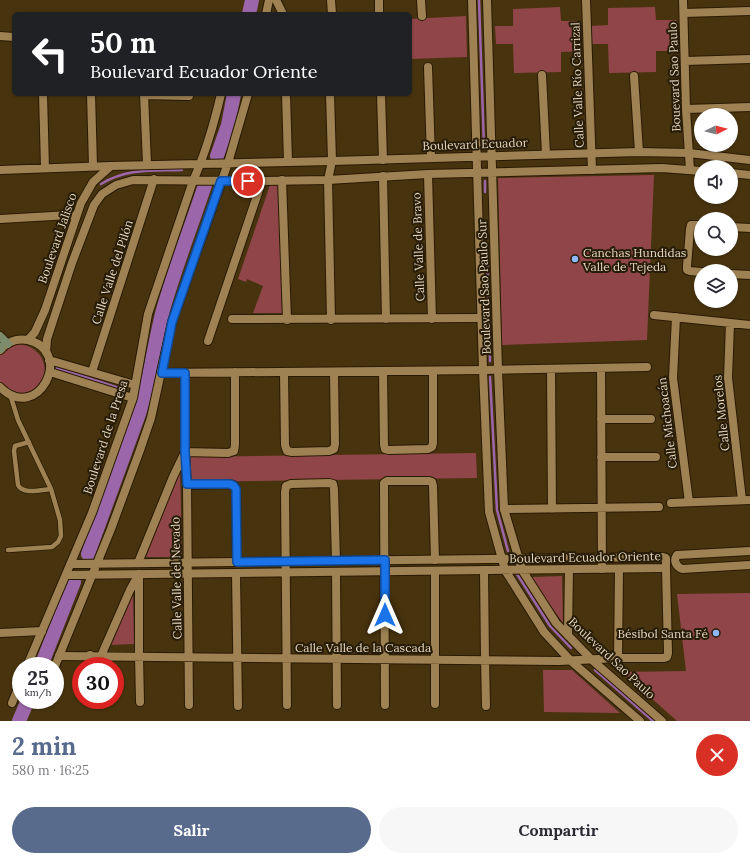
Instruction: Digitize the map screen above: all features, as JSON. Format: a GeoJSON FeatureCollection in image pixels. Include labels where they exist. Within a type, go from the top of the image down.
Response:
{"type":"FeatureCollection","features":[{"type":"Feature","properties":{"kind":"main road"},"geometry":{"type":"LineString","coordinates":[[0,336],[2,347]]}},
{"type":"Feature","properties":{"kind":"street"},"geometry":{"type":"LineString","coordinates":[[266,12],[269,0]]}},
{"type":"Feature","properties":{"kind":"street"},"geometry":{"type":"LineString","coordinates":[[276,0],[282,12]]}},
{"type":"Feature","properties":{"kind":"street"},"geometry":{"type":"LineString","coordinates":[[331,0],[332,12]]}},
{"type":"Feature","properties":{"kind":"street"},"geometry":{"type":"LineString","coordinates":[[379,0],[379,12]]}},
{"type":"Feature","properties":{"kind":"street"},"geometry":{"type":"LineString","coordinates":[[421,0],[422,16]]}},
{"type":"Feature","properties":{"kind":"street","name":"Boulevard Sao Paulo Sur"},"geometry":{"type":"LineString","coordinates":[[472,0],[483,370],[489,512],[505,570]]}},
{"type":"Feature","properties":{"kind":"street","name":"Boulevard Sao Paulo Sur"},"geometry":{"type":"LineString","coordinates":[[487,0],[498,370],[504,509],[522,570]]}},
{"type":"Feature","properties":{"kind":"street","name":"Calle Valle Río Carrizal"},"geometry":{"type":"LineString","coordinates":[[586,0],[592,170]]}},
{"type":"Feature","properties":{"kind":"street","name":"Bouevard Sao Paulo"},"geometry":{"type":"LineString","coordinates":[[684,0],[686,109],[690,170]]}},
{"type":"Feature","properties":{"kind":"street"},"geometry":{"type":"LineString","coordinates":[[684,13],[750,11]]}},
{"type":"Feature","properties":{"kind":"street"},"geometry":{"type":"LineString","coordinates":[[0,36],[12,37]]}},
{"type":"Feature","properties":{"kind":"street"},"geometry":{"type":"LineString","coordinates":[[686,61],[750,59]]}},
{"type":"Feature","properties":{"kind":"street"},"geometry":{"type":"LineString","coordinates":[[428,67],[431,158]]}},
{"type":"Feature","properties":{"kind":"street"},"geometry":{"type":"LineString","coordinates":[[542,75],[546,154]]}},
{"type":"Feature","properties":{"kind":"street"},"geometry":{"type":"LineString","coordinates":[[634,76],[639,152]]}},
{"type":"Feature","properties":{"kind":"street"},"geometry":{"type":"LineString","coordinates":[[43,96],[45,168]]}},
{"type":"Feature","properties":{"kind":"street"},"geometry":{"type":"LineString","coordinates":[[90,96],[93,166]]}},
{"type":"Feature","properties":{"kind":"street"},"geometry":{"type":"LineString","coordinates":[[144,96],[147,164]]}},
{"type":"Feature","properties":{"kind":"street","name":"Boulevard de la Presa"},"geometry":{"type":"LineString","coordinates":[[31,657],[92,513],[133,398],[148,314],[193,181],[201,164],[215,123],[220,96]]}},
{"type":"Feature","properties":{"kind":"street"},"geometry":{"type":"LineString","coordinates":[[59,656],[94,574],[151,418],[172,322],[228,163],[247,96]]}},
{"type":"Feature","properties":{"kind":"street"},"geometry":{"type":"LineString","coordinates":[[286,96],[288,162]]}},
{"type":"Feature","properties":{"kind":"street"},"geometry":{"type":"LineString","coordinates":[[330,96],[332,161],[328,180],[331,320]]}},
{"type":"Feature","properties":{"kind":"street"},"geometry":{"type":"LineString","coordinates":[[381,96],[383,160]]}},
{"type":"Feature","properties":{"kind":"street"},"geometry":{"type":"LineString","coordinates":[[686,109],[750,107]]}},
{"type":"Feature","properties":{"kind":"street","name":"Boulevard Ecuador"},"geometry":{"type":"LineString","coordinates":[[201,164],[639,152],[689,153],[750,160]]}},
{"type":"Feature","properties":{"kind":"street"},"geometry":{"type":"LineString","coordinates":[[0,170],[147,164],[201,164]]}},
{"type":"Feature","properties":{"kind":"street","name":"Boulevard Jalisco"},"geometry":{"type":"LineString","coordinates":[[28,340],[35,332],[45,310],[76,216],[86,192],[96,179],[112,166]]}},
{"type":"Feature","properties":{"kind":"street"},"geometry":{"type":"LineString","coordinates":[[193,181],[328,180],[428,174],[662,168],[694,170]]}},
{"type":"Feature","properties":{"kind":"street","name":"Calle Valle de Bravo"},"geometry":{"type":"LineString","coordinates":[[428,174],[432,319]]}},
{"type":"Feature","properties":{"kind":"street"},"geometry":{"type":"LineString","coordinates":[[738,174],[750,175]]}},
{"type":"Feature","properties":{"kind":"street"},"geometry":{"type":"LineString","coordinates":[[383,176],[386,319]]}},
{"type":"Feature","properties":{"kind":"street","name":"Boulevard Jalisco"},"geometry":{"type":"LineString","coordinates":[[50,372],[47,339],[72,263],[94,205],[98,199],[116,185],[133,180],[154,179],[193,181]]}},
{"type":"Feature","properties":{"kind":"street","name":"Calle Valle del Pilón"},"geometry":{"type":"LineString","coordinates":[[92,372],[154,179]]}},
{"type":"Feature","properties":{"kind":"street"},"geometry":{"type":"LineString","coordinates":[[282,180],[287,320]]}},
{"type":"Feature","properties":{"kind":"street"},"geometry":{"type":"LineString","coordinates":[[208,341],[262,181]]}},
{"type":"Feature","properties":{"kind":"street"},"geometry":{"type":"LineString","coordinates":[[0,219],[70,215],[76,216]]}},
{"type":"Feature","properties":{"kind":"street"},"geometry":{"type":"LineString","coordinates":[[694,225],[691,225],[690,229],[687,266],[687,270],[694,271]]}},
{"type":"Feature","properties":{"kind":"street"},"geometry":{"type":"LineString","coordinates":[[738,227],[750,228]]}},
{"type":"Feature","properties":{"kind":"street"},"geometry":{"type":"LineString","coordinates":[[738,274],[750,275]]}},
{"type":"Feature","properties":{"kind":"street"},"geometry":{"type":"LineString","coordinates":[[654,315],[750,325]]}},
{"type":"Feature","properties":{"kind":"street","name":"Calle Michoacán"},"geometry":{"type":"LineString","coordinates":[[676,317],[673,378],[689,502]]}},
{"type":"Feature","properties":{"kind":"street"},"geometry":{"type":"LineString","coordinates":[[232,319],[331,320],[482,318]]}},
{"type":"Feature","properties":{"kind":"street","name":"Calle Morelos"},"geometry":{"type":"LineString","coordinates":[[730,323],[728,378],[746,500]]}},
{"type":"Feature","properties":{"kind":"street"},"geometry":{"type":"LineString","coordinates":[[2,347],[17,340],[28,340],[39,346],[48,356],[92,372],[136,385]]}},
{"type":"Feature","properties":{"kind":"street"},"geometry":{"type":"LineString","coordinates":[[162,373],[434,371],[646,367]]}},
{"type":"Feature","properties":{"kind":"street"},"geometry":{"type":"LineString","coordinates":[[600,368],[602,569]]}},
{"type":"Feature","properties":{"kind":"street"},"geometry":{"type":"LineString","coordinates":[[551,369],[552,509]]}},
{"type":"Feature","properties":{"kind":"street"},"geometry":{"type":"LineString","coordinates":[[383,371],[384,445],[385,449],[389,450],[428,449],[432,447],[434,371]]}},
{"type":"Feature","properties":{"kind":"street"},"geometry":{"type":"LineString","coordinates":[[0,386],[10,394],[21,397],[27,396],[38,392],[46,383],[50,372],[133,398]]}},
{"type":"Feature","properties":{"kind":"street"},"geometry":{"type":"LineString","coordinates":[[138,563],[173,477],[185,452],[228,453],[234,451],[235,372]]}},
{"type":"Feature","properties":{"kind":"street"},"geometry":{"type":"LineString","coordinates":[[284,372],[285,445],[287,451],[292,452],[330,451],[334,449],[334,372]]}},
{"type":"Feature","properties":{"kind":"street","name":"Calle Valle del Nevado"},"geometry":{"type":"LineString","coordinates":[[185,373],[189,704]]}},
{"type":"Feature","properties":{"kind":"street"},"geometry":{"type":"LineString","coordinates":[[601,419],[651,419]]}},
{"type":"Feature","properties":{"kind":"street"},"geometry":{"type":"LineString","coordinates":[[601,457],[656,457]]}},
{"type":"Feature","properties":{"kind":"street"},"geometry":{"type":"LineString","coordinates":[[385,705],[384,483],[387,481],[432,482],[435,560]]}},
{"type":"Feature","properties":{"kind":"street"},"geometry":{"type":"LineString","coordinates":[[187,484],[230,484],[236,489],[237,562]]}},
{"type":"Feature","properties":{"kind":"street"},"geometry":{"type":"LineString","coordinates":[[287,705],[286,486],[291,484],[333,484],[336,561]]}},
{"type":"Feature","properties":{"kind":"street"},"geometry":{"type":"LineString","coordinates":[[671,503],[746,500]]}},
{"type":"Feature","properties":{"kind":"street"},"geometry":{"type":"LineString","coordinates":[[504,509],[659,507]]}},
{"type":"Feature","properties":{"kind":"street"},"geometry":{"type":"LineString","coordinates":[[750,551],[678,555],[675,558],[675,562],[678,567],[682,569],[750,565]]}},
{"type":"Feature","properties":{"kind":"street","name":"Boulevard Ecuador Oriente"},"geometry":{"type":"LineString","coordinates":[[66,575],[666,568],[666,558],[71,564]]}},
{"type":"Feature","properties":{"kind":"street","name":"Calle Valle de la Cascada"},"geometry":{"type":"LineString","coordinates":[[59,656],[90,655],[571,660],[664,658],[667,657],[668,653],[666,568]]}},
{"type":"Feature","properties":{"kind":"street"},"geometry":{"type":"LineString","coordinates":[[568,635],[569,569]]}},
{"type":"Feature","properties":{"kind":"street"},"geometry":{"type":"LineString","coordinates":[[618,658],[619,569]]}},
{"type":"Feature","properties":{"kind":"street"},"geometry":{"type":"LineString","coordinates":[[484,570],[486,706]]}},
{"type":"Feature","properties":{"kind":"street"},"geometry":{"type":"LineString","coordinates":[[505,570],[544,632],[571,660],[640,721]]}},
{"type":"Feature","properties":{"kind":"street","name":"Boulevard Sao Paulo"},"geometry":{"type":"LineString","coordinates":[[522,570],[556,623],[592,660],[662,721]]}},
{"type":"Feature","properties":{"kind":"street"},"geometry":{"type":"LineString","coordinates":[[435,571],[435,704]]}},
{"type":"Feature","properties":{"kind":"street"},"geometry":{"type":"LineString","coordinates":[[336,572],[337,705]]}},
{"type":"Feature","properties":{"kind":"street"},"geometry":{"type":"LineString","coordinates":[[236,573],[238,706]]}},
{"type":"Feature","properties":{"kind":"street"},"geometry":{"type":"LineString","coordinates":[[101,656],[130,590],[139,574]]}},
{"type":"Feature","properties":{"kind":"street"},"geometry":{"type":"LineString","coordinates":[[139,574],[138,656],[140,702]]}},
{"type":"Feature","properties":{"kind":"street"},"geometry":{"type":"LineString","coordinates":[[0,633],[42,631]]}},
{"type":"Feature","properties":{"kind":"lane"},"geometry":{"type":"LineString","coordinates":[[8,550],[52,547],[58,542],[61,536],[60,520],[50,489],[18,420],[10,394]]}},
{"type":"Feature","properties":{"kind":"lane"},"geometry":{"type":"LineString","coordinates":[[28,442],[15,446],[14,451],[18,485],[20,489],[24,491],[50,489]]}},
{"type":"Feature","properties":{"kind":"shaded area"},"geometry":{"type":"Polygon","coordinates":[[[560,7],[561,21],[581,21],[581,51],[561,52],[561,72],[514,73],[513,44],[496,44],[495,26],[513,26],[513,9],[560,7]]]}},
{"type":"Feature","properties":{"kind":"shaded area"},"geometry":{"type":"Polygon","coordinates":[[[655,7],[656,20],[676,20],[676,51],[656,51],[656,72],[609,73],[608,44],[591,44],[590,26],[608,25],[608,8],[655,7]]]}},
{"type":"Feature","properties":{"kind":"shaded area"},"geometry":{"type":"Polygon","coordinates":[[[466,16],[467,57],[412,59],[412,19],[466,16]]]}},
{"type":"Feature","properties":{"kind":"shaded area","name":"Canchas Hundidas Valle de Tejeda"},"geometry":{"type":"Polygon","coordinates":[[[654,175],[647,340],[502,345],[498,178],[654,175]]]}},
{"type":"Feature","properties":{"kind":"shaded area"},"geometry":{"type":"Polygon","coordinates":[[[270,185],[278,185],[282,313],[253,313],[263,286],[247,279],[246,282],[238,279],[270,185]]]}},
{"type":"Feature","properties":{"kind":"shaded area"},"geometry":{"type":"Polygon","coordinates":[[[20,344],[32,348],[40,356],[44,364],[44,374],[41,383],[35,390],[27,394],[16,394],[10,392],[0,385],[0,354],[12,345],[20,344]]]}},
{"type":"Feature","properties":{"kind":"shaded area"},"geometry":{"type":"Polygon","coordinates":[[[476,453],[477,478],[191,482],[190,457],[476,453]]]}},
{"type":"Feature","properties":{"kind":"shaded area"},"geometry":{"type":"Polygon","coordinates":[[[180,467],[182,557],[146,557],[180,467]]]}},
{"type":"Feature","properties":{"kind":"shaded area"},"geometry":{"type":"Polygon","coordinates":[[[562,576],[563,623],[532,577],[562,576]]]}},
{"type":"Feature","properties":{"kind":"shaded area"},"geometry":{"type":"Polygon","coordinates":[[[133,592],[134,644],[108,645],[133,592]]]}},
{"type":"Feature","properties":{"kind":"shaded area","name":"Bésibol Santa Fé"},"geometry":{"type":"Polygon","coordinates":[[[750,593],[750,721],[677,721],[622,672],[686,671],[677,594],[750,593]]]}},
{"type":"Feature","properties":{"kind":"shaded area"},"geometry":{"type":"Polygon","coordinates":[[[543,670],[572,670],[620,713],[544,712],[543,670]]]}},
{"type":"Feature","properties":{"kind":"waterway"},"geometry":{"type":"LineString","coordinates":[[249,12],[252,0]]}},
{"type":"Feature","properties":{"kind":"waterway"},"geometry":{"type":"LineString","coordinates":[[479,0],[484,147]]}},
{"type":"Feature","properties":{"kind":"waterway"},"geometry":{"type":"LineString","coordinates":[[217,156],[228,125],[234,96]]}},
{"type":"Feature","properties":{"kind":"waterway"},"geometry":{"type":"LineString","coordinates":[[101,184],[120,175],[140,171],[182,170]]}},
{"type":"Feature","properties":{"kind":"waterway"},"geometry":{"type":"LineString","coordinates":[[485,181],[485,192]]}},
{"type":"Feature","properties":{"kind":"waterway"},"geometry":{"type":"LineString","coordinates":[[88,554],[139,414],[163,310],[205,185]]}},
{"type":"Feature","properties":{"kind":"waterway"},"geometry":{"type":"LineString","coordinates":[[199,191],[201,197]]}},
{"type":"Feature","properties":{"kind":"waterway"},"geometry":{"type":"LineString","coordinates":[[487,252],[490,361]]}},
{"type":"Feature","properties":{"kind":"waterway"},"geometry":{"type":"LineString","coordinates":[[57,368],[119,388]]}},
{"type":"Feature","properties":{"kind":"waterway"},"geometry":{"type":"LineString","coordinates":[[490,377],[497,510],[508,551]]}},
{"type":"Feature","properties":{"kind":"waterway"},"geometry":{"type":"LineString","coordinates":[[517,574],[550,626],[571,648]]}},
{"type":"Feature","properties":{"kind":"waterway"},"geometry":{"type":"LineString","coordinates":[[45,657],[74,582]]}},
{"type":"Feature","properties":{"kind":"waterway"},"geometry":{"type":"LineString","coordinates":[[595,670],[653,721]]}},
{"type":"Feature","properties":{"kind":"waterway"},"geometry":{"type":"LineString","coordinates":[[19,721],[24,709]]}},
{"type":"Feature","properties":{"kind":"place","name":"Canchas Hundidas Valle de Tejeda"},"geometry":{"type":"Point","coordinates":[575,259]}},
{"type":"Feature","properties":{"kind":"place","name":"Bésibol Santa Fé"},"geometry":{"type":"Point","coordinates":[716,633]}},
{"type":"Feature","properties":{"kind":"route"},"geometry":{"type":"LineString","coordinates":[[248,181],[221,181],[172,322],[162,373],[185,373],[185,452],[187,484],[230,484],[236,489],[237,562],[385,560],[385,615]]}}]}
